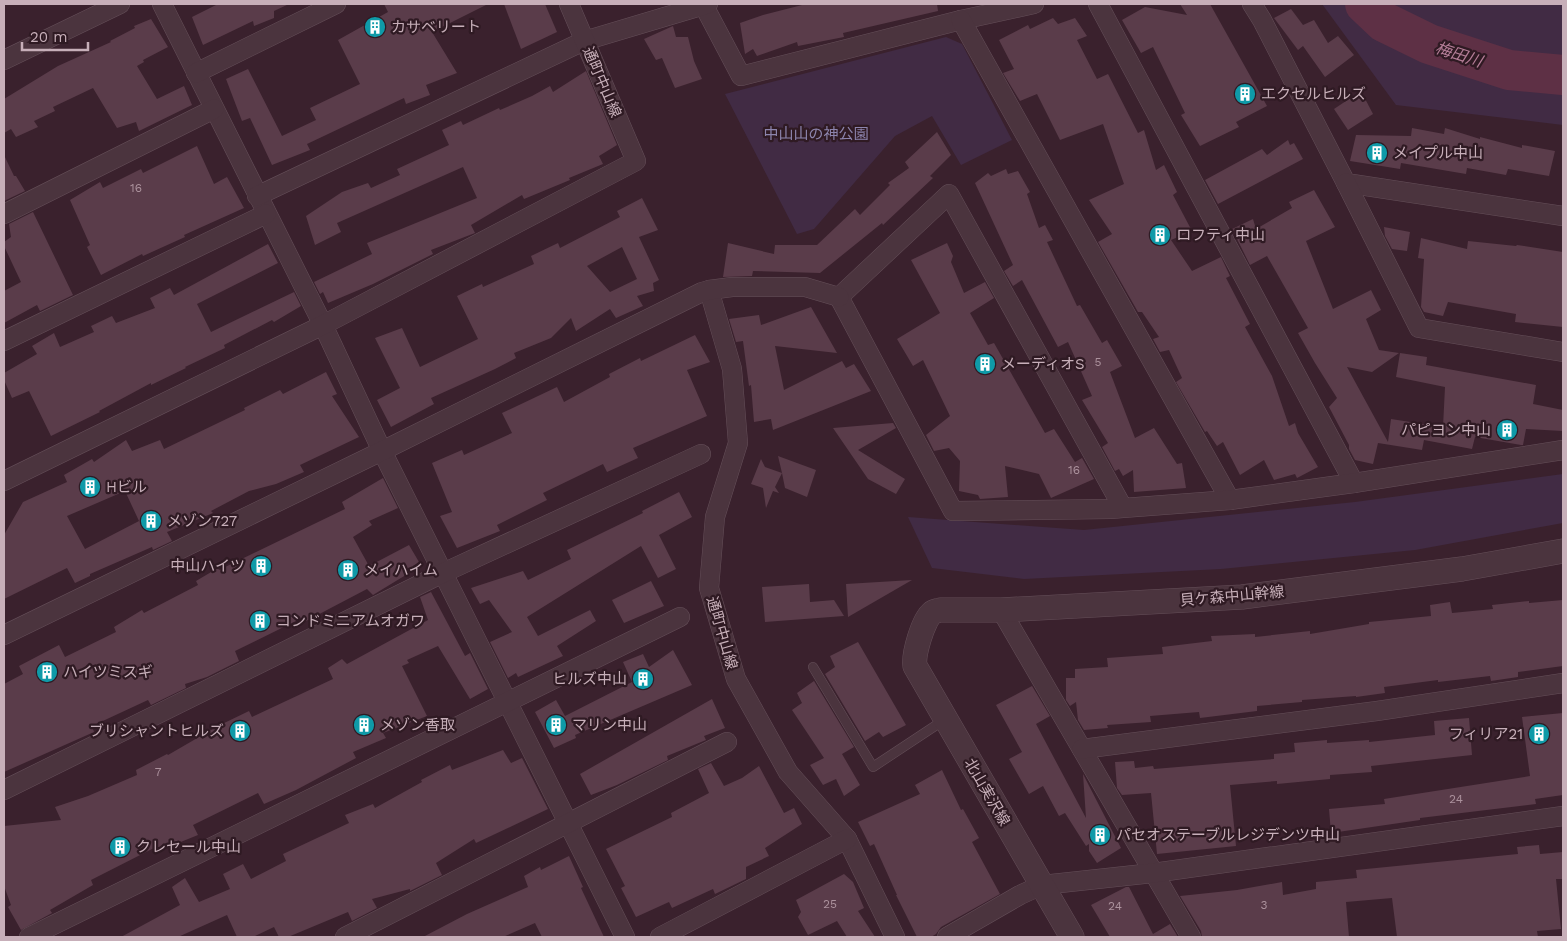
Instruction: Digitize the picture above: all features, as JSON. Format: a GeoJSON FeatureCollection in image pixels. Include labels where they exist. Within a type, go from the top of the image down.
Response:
{"type":"FeatureCollection","features":[{"type":"Feature","properties":{"kind":"street"},"geometry":{"type":"LineString","coordinates":[[4,60],[120,4]]}},
{"type":"Feature","properties":{"kind":"street"},"geometry":{"type":"LineString","coordinates":[[162,4],[323,325],[382,452],[624,937]]}},
{"type":"Feature","properties":{"kind":"street"},"geometry":{"type":"LineString","coordinates":[[196,73],[336,4]]}},
{"type":"Feature","properties":{"kind":"street","name":"通町中山線"},"geometry":{"type":"LineString","coordinates":[[323,325],[636,161],[569,4]]}},
{"type":"Feature","properties":{"kind":"street"},"geometry":{"type":"LineString","coordinates":[[257,196],[584,41],[704,4],[741,76],[960,20],[1034,4]]}},
{"type":"Feature","properties":{"kind":"street"},"geometry":{"type":"LineString","coordinates":[[1098,4],[1354,483]]}},
{"type":"Feature","properties":{"kind":"street"},"geometry":{"type":"LineString","coordinates":[[1252,4],[1262,20],[1419,328],[1563,352]]}},
{"type":"Feature","properties":{"kind":"street"},"geometry":{"type":"LineString","coordinates":[[960,20],[1230,500]]}},
{"type":"Feature","properties":{"kind":"street"},"geometry":{"type":"LineString","coordinates":[[4,214],[214,109]]}},
{"type":"Feature","properties":{"kind":"street"},"geometry":{"type":"LineString","coordinates":[[1346,183],[1563,216]]}},
{"type":"Feature","properties":{"kind":"street"},"geometry":{"type":"LineString","coordinates":[[839,297],[948,194],[1124,508]]}},
{"type":"Feature","properties":{"kind":"street"},"geometry":{"type":"LineString","coordinates":[[4,341],[266,214]]}},
{"type":"Feature","properties":{"kind":"street"},"geometry":{"type":"LineString","coordinates":[[4,635],[382,452],[710,290],[732,287],[805,287],[839,297],[953,511],[1124,508],[1230,500],[1354,483],[1563,450]]}},
{"type":"Feature","properties":{"kind":"street","name":"通町中山線"},"geometry":{"type":"LineString","coordinates":[[710,290],[732,369],[738,443],[715,516],[709,588],[736,680],[788,772],[847,839],[895,937]]}},
{"type":"Feature","properties":{"kind":"street"},"geometry":{"type":"LineString","coordinates":[[4,481],[323,325]]}},
{"type":"Feature","properties":{"kind":"street"},"geometry":{"type":"LineString","coordinates":[[4,790],[443,573],[701,454]]}},
{"type":"Feature","properties":{"kind":"street","name":"貝ケ森中山幹線"},"geometry":{"type":"LineString","coordinates":[[918,643],[927,620],[932,613],[940,610],[1001,610],[1242,597],[1462,569],[1563,551]]}},
{"type":"Feature","properties":{"kind":"street"},"geometry":{"type":"LineString","coordinates":[[1001,610],[1190,937]]}},
{"type":"Feature","properties":{"kind":"street"},"geometry":{"type":"LineString","coordinates":[[29,937],[680,617]]}},
{"type":"Feature","properties":{"kind":"street","name":"北山実沢線"},"geometry":{"type":"LineString","coordinates":[[918,643],[914,654],[914,666],[1072,937]]}},
{"type":"Feature","properties":{"kind":"street"},"geometry":{"type":"LineString","coordinates":[[1082,749],[1377,711],[1563,683]]}},
{"type":"Feature","properties":{"kind":"street"},"geometry":{"type":"LineString","coordinates":[[345,937],[726,742]]}},
{"type":"Feature","properties":{"kind":"street"},"geometry":{"type":"LineString","coordinates":[[947,937],[1042,884],[1153,873],[1563,816]]}},
{"type":"Feature","properties":{"kind":"street"},"geometry":{"type":"LineString","coordinates":[[660,937],[847,839]]}},
{"type":"Feature","properties":{"kind":"lane"},"geometry":{"type":"LineString","coordinates":[[813,667],[873,767],[945,719]]}},
{"type":"Feature","properties":{"kind":"green space"},"geometry":{"type":"Polygon","coordinates":[[[1322,4],[1563,4],[1563,125],[1396,105],[1322,4]]]}},
{"type":"Feature","properties":{"kind":"green space","name":"中山山の神公園"},"geometry":{"type":"Polygon","coordinates":[[[946,37],[962,44],[1012,140],[961,165],[932,116],[895,136],[814,229],[797,234],[725,94],[946,37]]]}},
{"type":"Feature","properties":{"kind":"green space"},"geometry":{"type":"Polygon","coordinates":[[[1563,474],[1563,523],[1415,550],[1221,569],[1024,579],[932,568],[908,517],[1084,530],[1355,502],[1563,474]]]}},
{"type":"Feature","properties":{"kind":"building"},"geometry":{"type":"Polygon","coordinates":[[[218,4],[289,4],[274,11],[274,18],[254,26],[253,21],[203,45],[192,17],[218,4]]]}},
{"type":"Feature","properties":{"kind":"building"},"geometry":{"type":"Polygon","coordinates":[[[384,4],[488,4],[432,32],[457,73],[426,85],[430,95],[406,104],[404,98],[307,144],[310,150],[272,165],[250,118],[242,121],[226,79],[248,69],[282,136],[316,120],[310,108],[360,84],[338,40],[388,12],[384,4]]]}},
{"type":"Feature","properties":{"kind":"building"},"geometry":{"type":"Polygon","coordinates":[[[504,4],[545,4],[557,32],[521,49],[504,4]]]}},
{"type":"Feature","properties":{"kind":"building"},"geometry":{"type":"Polygon","coordinates":[[[806,4],[937,4],[938,11],[843,33],[844,37],[798,46],[797,42],[757,56],[753,49],[745,54],[740,23],[806,4]]]}},
{"type":"Feature","properties":{"kind":"building"},"geometry":{"type":"Polygon","coordinates":[[[1180,4],[1210,4],[1267,106],[1236,122],[1239,127],[1200,146],[1181,115],[1185,113],[1153,47],[1141,53],[1122,20],[1145,7],[1187,15],[1180,4]]]}},
{"type":"Feature","properties":{"kind":"building"},"geometry":{"type":"Polygon","coordinates":[[[1291,9],[1303,25],[1314,20],[1328,43],[1338,36],[1354,55],[1325,77],[1303,46],[1298,50],[1274,18],[1291,9]]]}},
{"type":"Feature","properties":{"kind":"building"},"geometry":{"type":"Polygon","coordinates":[[[1053,18],[1058,24],[1075,18],[1087,36],[1077,40],[1097,79],[1108,74],[1138,133],[1144,130],[1156,170],[1164,165],[1177,192],[1173,195],[1192,231],[1171,240],[1192,271],[1221,257],[1230,276],[1226,278],[1250,324],[1245,327],[1272,376],[1289,426],[1295,423],[1298,433],[1318,467],[1297,478],[1295,474],[1274,480],[1264,460],[1240,475],[1223,442],[1217,446],[1207,431],[1205,432],[1176,382],[1182,378],[1169,350],[1160,352],[1153,339],[1159,337],[1142,312],[1138,312],[1098,242],[1112,234],[1089,200],[1124,184],[1103,124],[1060,140],[1037,94],[1020,101],[1003,73],[1014,69],[999,40],[1028,25],[1030,29],[1053,18]]]}},
{"type":"Feature","properties":{"kind":"building"},"geometry":{"type":"Polygon","coordinates":[[[151,19],[168,47],[143,60],[144,62],[137,66],[157,99],[184,86],[192,105],[139,131],[136,122],[117,128],[93,88],[53,107],[55,111],[34,121],[38,127],[16,137],[11,129],[4,133],[4,99],[58,66],[111,42],[135,28],[134,26],[151,19]]]}},
{"type":"Feature","properties":{"kind":"building"},"geometry":{"type":"Polygon","coordinates":[[[673,26],[676,37],[688,37],[694,61],[702,79],[675,88],[662,58],[656,60],[644,39],[673,26]]]}},
{"type":"Feature","properties":{"kind":"building"},"geometry":{"type":"Polygon","coordinates":[[[586,71],[617,145],[599,156],[603,164],[524,199],[522,195],[471,225],[475,233],[431,250],[433,254],[373,284],[328,303],[323,292],[320,294],[314,282],[372,254],[367,243],[477,198],[463,167],[337,223],[341,232],[315,245],[306,216],[342,192],[368,183],[371,188],[400,175],[397,169],[449,145],[442,130],[461,121],[463,125],[499,108],[500,110],[550,86],[553,92],[586,71]]]}},
{"type":"Feature","properties":{"kind":"building"},"geometry":{"type":"Polygon","coordinates":[[[1361,91],[1373,114],[1348,130],[1334,109],[1361,91]]]}},
{"type":"Feature","properties":{"kind":"building"},"geometry":{"type":"Polygon","coordinates":[[[1412,128],[1444,134],[1445,128],[1480,139],[1480,137],[1522,148],[1522,145],[1555,151],[1549,176],[1508,169],[1506,175],[1467,168],[1466,174],[1401,163],[1400,169],[1350,161],[1356,135],[1411,136],[1412,128]]]}},
{"type":"Feature","properties":{"kind":"building"},"geometry":{"type":"Polygon","coordinates":[[[937,132],[951,155],[930,176],[933,178],[883,225],[882,223],[820,273],[753,271],[752,276],[723,277],[728,243],[774,254],[775,245],[817,245],[855,209],[860,215],[890,185],[888,183],[909,168],[905,162],[937,132]]]}},
{"type":"Feature","properties":{"kind":"building"},"geometry":{"type":"Polygon","coordinates":[[[1288,140],[1290,145],[1294,143],[1303,159],[1218,204],[1205,180],[1262,149],[1267,155],[1288,140]]]}},
{"type":"Feature","properties":{"kind":"building"},"geometry":{"type":"Polygon","coordinates":[[[197,146],[214,184],[227,177],[244,208],[143,256],[142,254],[101,275],[87,247],[90,245],[70,200],[100,182],[103,188],[141,169],[143,173],[197,146]]]}},
{"type":"Feature","properties":{"kind":"building"},"geometry":{"type":"Polygon","coordinates":[[[4,155],[14,176],[16,176],[25,191],[4,201],[4,155]]]}},
{"type":"Feature","properties":{"kind":"building"},"geometry":{"type":"Polygon","coordinates":[[[1006,169],[1008,174],[1018,171],[1030,192],[1027,194],[1039,228],[1045,225],[1053,240],[1047,242],[1077,306],[1080,305],[1102,343],[1107,340],[1122,366],[1110,372],[1135,438],[1154,428],[1177,464],[1182,463],[1186,488],[1134,492],[1133,470],[1123,476],[1119,469],[1115,471],[1102,447],[1108,443],[1082,400],[1092,396],[1068,342],[1058,347],[1022,280],[1013,286],[1004,271],[1013,265],[975,183],[988,173],[991,176],[1006,169]]]}},
{"type":"Feature","properties":{"kind":"building"},"geometry":{"type":"Polygon","coordinates":[[[1314,190],[1335,227],[1306,241],[1333,309],[1371,290],[1381,310],[1366,319],[1379,350],[1399,353],[1372,372],[1347,367],[1388,442],[1391,419],[1443,427],[1445,387],[1396,377],[1400,353],[1427,357],[1426,365],[1536,385],[1533,404],[1563,410],[1563,431],[1526,429],[1523,445],[1475,437],[1472,449],[1424,440],[1422,450],[1378,443],[1373,464],[1355,460],[1329,407],[1337,398],[1298,333],[1308,328],[1267,256],[1250,265],[1232,229],[1253,219],[1256,229],[1292,208],[1289,202],[1314,190]]]}},
{"type":"Feature","properties":{"kind":"building"},"geometry":{"type":"Polygon","coordinates":[[[642,198],[658,230],[639,237],[659,280],[653,283],[654,291],[637,296],[643,306],[616,318],[610,309],[576,331],[571,318],[551,338],[514,353],[516,358],[431,398],[434,404],[391,427],[377,400],[400,388],[375,338],[402,328],[420,367],[478,339],[457,296],[482,284],[483,287],[534,264],[531,256],[558,243],[560,248],[620,217],[617,211],[642,198]],[[622,247],[587,266],[610,292],[637,279],[622,247]]]}},
{"type":"Feature","properties":{"kind":"building"},"geometry":{"type":"Polygon","coordinates":[[[33,212],[73,295],[40,311],[37,305],[4,323],[4,291],[21,282],[4,246],[4,242],[11,237],[9,224],[33,212]]]}},
{"type":"Feature","properties":{"kind":"building"},"geometry":{"type":"Polygon","coordinates":[[[1384,227],[1410,232],[1407,251],[1392,249],[1385,236],[1384,227]]]}},
{"type":"Feature","properties":{"kind":"building"},"geometry":{"type":"Polygon","coordinates":[[[1421,238],[1467,249],[1468,241],[1517,245],[1563,252],[1563,327],[1515,322],[1516,314],[1448,302],[1443,316],[1424,312],[1421,307],[1424,259],[1418,258],[1421,238]]]}},
{"type":"Feature","properties":{"kind":"building"},"geometry":{"type":"Polygon","coordinates":[[[947,243],[953,256],[951,262],[964,293],[985,282],[994,298],[970,313],[988,345],[994,343],[1045,433],[1054,429],[1075,462],[1082,458],[1094,479],[1051,498],[1039,474],[1005,466],[1008,497],[980,499],[978,495],[959,491],[960,461],[949,448],[934,451],[926,435],[950,416],[923,360],[913,366],[897,339],[940,313],[911,260],[947,243]]]}},
{"type":"Feature","properties":{"kind":"building"},"geometry":{"type":"Polygon","coordinates":[[[268,244],[278,263],[197,304],[211,332],[294,292],[301,306],[274,322],[272,320],[224,345],[225,348],[151,385],[151,383],[100,412],[51,436],[29,391],[12,398],[4,380],[4,373],[37,354],[32,346],[54,333],[60,347],[94,332],[91,326],[112,316],[116,323],[155,308],[150,298],[170,288],[174,295],[268,244]]]}},
{"type":"Feature","properties":{"kind":"building"},"geometry":{"type":"Polygon","coordinates":[[[811,307],[837,353],[775,346],[784,390],[842,361],[846,368],[854,364],[871,391],[773,430],[771,419],[754,422],[751,385],[749,386],[743,341],[736,342],[729,319],[759,315],[761,325],[811,307]]]}},
{"type":"Feature","properties":{"kind":"building"},"geometry":{"type":"Polygon","coordinates":[[[695,335],[710,362],[687,370],[707,416],[633,448],[638,458],[607,472],[603,464],[543,493],[547,500],[497,525],[500,531],[457,548],[440,516],[452,512],[432,463],[462,450],[464,455],[512,433],[502,413],[557,387],[564,402],[610,377],[609,374],[640,358],[641,361],[695,335]]]}},
{"type":"Feature","properties":{"kind":"building"},"geometry":{"type":"Polygon","coordinates":[[[326,372],[337,394],[332,396],[359,437],[300,465],[304,472],[276,484],[249,491],[211,511],[213,513],[167,532],[172,541],[153,550],[152,547],[90,574],[90,576],[75,583],[67,568],[4,599],[4,535],[23,502],[67,482],[64,475],[92,459],[94,462],[126,440],[132,451],[160,440],[164,449],[245,410],[244,408],[280,390],[283,394],[326,372]],[[125,491],[67,516],[85,549],[139,521],[125,491]]]}},
{"type":"Feature","properties":{"kind":"building"},"geometry":{"type":"Polygon","coordinates":[[[893,423],[896,428],[858,450],[905,479],[896,494],[868,479],[833,428],[893,423]]]}},
{"type":"Feature","properties":{"kind":"building"},"geometry":{"type":"Polygon","coordinates":[[[778,456],[816,470],[807,497],[785,488],[778,456]]]}},
{"type":"Feature","properties":{"kind":"building"},"geometry":{"type":"Polygon","coordinates":[[[761,459],[765,467],[782,473],[775,487],[779,493],[773,491],[766,508],[763,488],[751,484],[761,459]]]}},
{"type":"Feature","properties":{"kind":"building"},"geometry":{"type":"Polygon","coordinates":[[[383,478],[398,508],[369,521],[372,525],[353,537],[369,566],[409,545],[419,562],[413,566],[414,570],[373,595],[367,589],[306,621],[304,617],[235,651],[239,661],[207,677],[185,684],[186,688],[151,705],[148,700],[92,726],[94,732],[4,772],[4,684],[23,674],[19,666],[59,645],[65,657],[116,632],[114,627],[142,610],[144,613],[198,585],[196,581],[218,568],[219,570],[345,509],[342,502],[383,478]]]}},
{"type":"Feature","properties":{"kind":"building"},"geometry":{"type":"Polygon","coordinates":[[[679,492],[692,517],[659,535],[676,569],[658,578],[641,546],[527,617],[538,636],[590,610],[596,621],[557,646],[563,656],[518,677],[516,673],[508,678],[490,642],[512,632],[489,600],[480,604],[471,588],[523,571],[528,580],[571,559],[567,550],[643,513],[642,511],[679,492]]]}},
{"type":"Feature","properties":{"kind":"building"},"geometry":{"type":"Polygon","coordinates":[[[912,580],[848,617],[846,584],[912,580]]]}},
{"type":"Feature","properties":{"kind":"building"},"geometry":{"type":"Polygon","coordinates":[[[651,581],[664,606],[624,623],[612,600],[651,581]]]}},
{"type":"Feature","properties":{"kind":"building"},"geometry":{"type":"Polygon","coordinates":[[[809,584],[810,602],[834,600],[844,616],[765,622],[762,587],[809,584]]]}},
{"type":"Feature","properties":{"kind":"building"},"geometry":{"type":"Polygon","coordinates":[[[431,592],[465,656],[470,653],[488,689],[470,699],[438,646],[407,660],[409,663],[402,666],[427,716],[383,733],[386,738],[353,752],[356,758],[296,790],[264,804],[258,793],[193,825],[198,835],[156,852],[154,848],[91,880],[93,885],[50,910],[52,913],[21,930],[8,907],[11,905],[4,886],[4,826],[61,820],[55,807],[88,796],[137,775],[136,770],[168,755],[218,726],[249,711],[252,717],[333,679],[328,668],[342,659],[347,664],[428,620],[420,597],[431,592]]]}},
{"type":"Feature","properties":{"kind":"building"},"geometry":{"type":"Polygon","coordinates":[[[1563,600],[1563,666],[1518,672],[1518,677],[1491,681],[1490,676],[1438,682],[1438,680],[1384,687],[1385,693],[1257,706],[1257,711],[1200,718],[1199,712],[1150,716],[1151,722],[1107,725],[1108,728],[1084,730],[1078,720],[1076,702],[1070,706],[1066,700],[1066,678],[1075,678],[1075,669],[1108,667],[1107,658],[1163,654],[1162,647],[1212,641],[1211,636],[1255,634],[1255,637],[1310,631],[1310,634],[1369,624],[1369,622],[1431,616],[1430,605],[1450,602],[1452,613],[1493,609],[1492,605],[1563,600]]]}},
{"type":"Feature","properties":{"kind":"building"},"geometry":{"type":"Polygon","coordinates":[[[858,642],[906,725],[883,737],[879,732],[865,741],[825,674],[835,667],[830,656],[858,642]]]}},
{"type":"Feature","properties":{"kind":"building"},"geometry":{"type":"Polygon","coordinates":[[[673,650],[692,685],[575,735],[576,738],[554,748],[535,712],[556,700],[565,716],[632,682],[623,662],[643,654],[649,667],[673,650]]]}},
{"type":"Feature","properties":{"kind":"building"},"geometry":{"type":"Polygon","coordinates":[[[814,681],[854,747],[842,754],[860,785],[844,796],[836,779],[823,785],[810,765],[824,758],[792,710],[802,703],[797,693],[814,681]]]}},
{"type":"Feature","properties":{"kind":"building"},"geometry":{"type":"Polygon","coordinates":[[[1032,686],[1050,716],[1036,724],[1086,818],[1083,774],[1121,848],[1097,863],[1089,851],[1089,844],[1086,846],[1065,813],[1059,816],[1043,786],[1029,794],[1009,759],[1022,752],[996,705],[1032,686]]]}},
{"type":"Feature","properties":{"kind":"building"},"geometry":{"type":"Polygon","coordinates":[[[712,699],[725,728],[704,736],[706,740],[667,756],[668,760],[617,785],[591,795],[580,774],[712,699]]]}},
{"type":"Feature","properties":{"kind":"building"},"geometry":{"type":"Polygon","coordinates":[[[1563,713],[1563,795],[1535,799],[1536,804],[1420,818],[1420,820],[1331,833],[1329,809],[1385,804],[1384,799],[1530,776],[1522,717],[1563,713]]]}},
{"type":"Feature","properties":{"kind":"building"},"geometry":{"type":"Polygon","coordinates":[[[1469,718],[1472,755],[1371,766],[1372,772],[1330,775],[1330,779],[1277,784],[1277,781],[1230,785],[1236,846],[1157,854],[1151,793],[1122,795],[1117,788],[1115,762],[1134,761],[1135,768],[1153,766],[1154,769],[1274,759],[1274,754],[1295,752],[1294,743],[1327,740],[1327,743],[1369,740],[1369,742],[1435,735],[1434,721],[1469,718]]]}},
{"type":"Feature","properties":{"kind":"building"},"geometry":{"type":"Polygon","coordinates":[[[503,750],[511,763],[522,758],[548,809],[476,843],[474,839],[436,863],[442,875],[410,891],[410,889],[372,899],[377,908],[352,921],[348,912],[288,937],[279,937],[274,927],[253,937],[237,937],[227,915],[178,937],[121,937],[180,905],[172,887],[185,878],[199,902],[230,889],[223,874],[243,864],[251,879],[286,861],[283,854],[349,823],[345,815],[373,804],[375,808],[450,765],[452,770],[503,750]]]}},
{"type":"Feature","properties":{"kind":"building"},"geometry":{"type":"Polygon","coordinates":[[[711,763],[724,786],[742,778],[759,766],[784,813],[794,808],[802,824],[765,848],[769,856],[746,867],[746,879],[715,894],[713,889],[672,908],[669,902],[636,917],[621,888],[625,886],[606,849],[672,817],[671,813],[709,793],[698,769],[711,763]]]}},
{"type":"Feature","properties":{"kind":"building"},"geometry":{"type":"Polygon","coordinates":[[[942,770],[961,810],[963,809],[979,838],[972,842],[1000,894],[941,927],[931,937],[917,937],[874,844],[870,846],[858,822],[920,794],[915,785],[942,770]]]}},
{"type":"Feature","properties":{"kind":"building"},"geometry":{"type":"Polygon","coordinates":[[[1539,845],[1540,854],[1563,852],[1563,879],[1556,879],[1561,929],[1537,931],[1538,937],[1397,937],[1392,898],[1346,902],[1349,937],[1202,937],[1201,931],[1180,896],[1237,890],[1282,882],[1283,895],[1316,889],[1316,882],[1357,878],[1356,870],[1518,854],[1517,847],[1539,845]]]}},
{"type":"Feature","properties":{"kind":"building"},"geometry":{"type":"Polygon","coordinates":[[[569,856],[583,887],[581,888],[604,937],[542,937],[535,923],[503,937],[423,937],[467,914],[528,887],[524,876],[540,867],[541,870],[569,856]]]}},
{"type":"Feature","properties":{"kind":"building"},"geometry":{"type":"Polygon","coordinates":[[[844,874],[853,882],[864,908],[858,911],[875,937],[847,937],[837,921],[808,935],[798,917],[801,912],[796,900],[844,874]]]}},
{"type":"Feature","properties":{"kind":"building"},"geometry":{"type":"Polygon","coordinates":[[[1129,887],[1153,934],[1170,924],[1178,937],[1110,937],[1091,905],[1129,887]]]}},
{"type":"Feature","properties":{"kind":"waterway","name":"梅田川"},"geometry":{"type":"LineString","coordinates":[[1365,4],[1384,22],[1429,44],[1509,70],[1563,75]]}},
{"type":"Feature","properties":{"kind":"place","name":"カサベリート"},"geometry":{"type":"Point","coordinates":[375,27]}},
{"type":"Feature","properties":{"kind":"place","name":"エクセルヒルズ"},"geometry":{"type":"Point","coordinates":[1245,94]}},
{"type":"Feature","properties":{"kind":"place","name":"メイプル中山"},"geometry":{"type":"Point","coordinates":[1377,153]}},
{"type":"Feature","properties":{"kind":"place","name":"ロフティ中山"},"geometry":{"type":"Point","coordinates":[1160,235]}},
{"type":"Feature","properties":{"kind":"place","name":"メーディオS"},"geometry":{"type":"Point","coordinates":[985,364]}},
{"type":"Feature","properties":{"kind":"place","name":"パピヨン中山"},"geometry":{"type":"Point","coordinates":[1507,430]}},
{"type":"Feature","properties":{"kind":"place","name":"Hビル"},"geometry":{"type":"Point","coordinates":[90,487]}},
{"type":"Feature","properties":{"kind":"place","name":"メゾン727"},"geometry":{"type":"Point","coordinates":[151,521]}},
{"type":"Feature","properties":{"kind":"place","name":"中山ハイツ"},"geometry":{"type":"Point","coordinates":[261,566]}},
{"type":"Feature","properties":{"kind":"place","name":"メイハイム"},"geometry":{"type":"Point","coordinates":[348,570]}},
{"type":"Feature","properties":{"kind":"place","name":"コンドミニアムオガワ"},"geometry":{"type":"Point","coordinates":[260,621]}},
{"type":"Feature","properties":{"kind":"place","name":"ハイツミスギ"},"geometry":{"type":"Point","coordinates":[47,672]}},
{"type":"Feature","properties":{"kind":"place","name":"ヒルズ中山"},"geometry":{"type":"Point","coordinates":[643,679]}},
{"type":"Feature","properties":{"kind":"place","name":"メゾン香取"},"geometry":{"type":"Point","coordinates":[364,725]}},
{"type":"Feature","properties":{"kind":"place","name":"マリン中山"},"geometry":{"type":"Point","coordinates":[556,725]}},
{"type":"Feature","properties":{"kind":"place","name":"ブリシャントヒルズ"},"geometry":{"type":"Point","coordinates":[240,731]}},
{"type":"Feature","properties":{"kind":"place","name":"フィリア21"},"geometry":{"type":"Point","coordinates":[1539,734]}},
{"type":"Feature","properties":{"kind":"place","name":"パセオステーブルレジデンツ中山"},"geometry":{"type":"Point","coordinates":[1100,835]}},
{"type":"Feature","properties":{"kind":"place","name":"クレセール中山"},"geometry":{"type":"Point","coordinates":[120,847]}}]}
